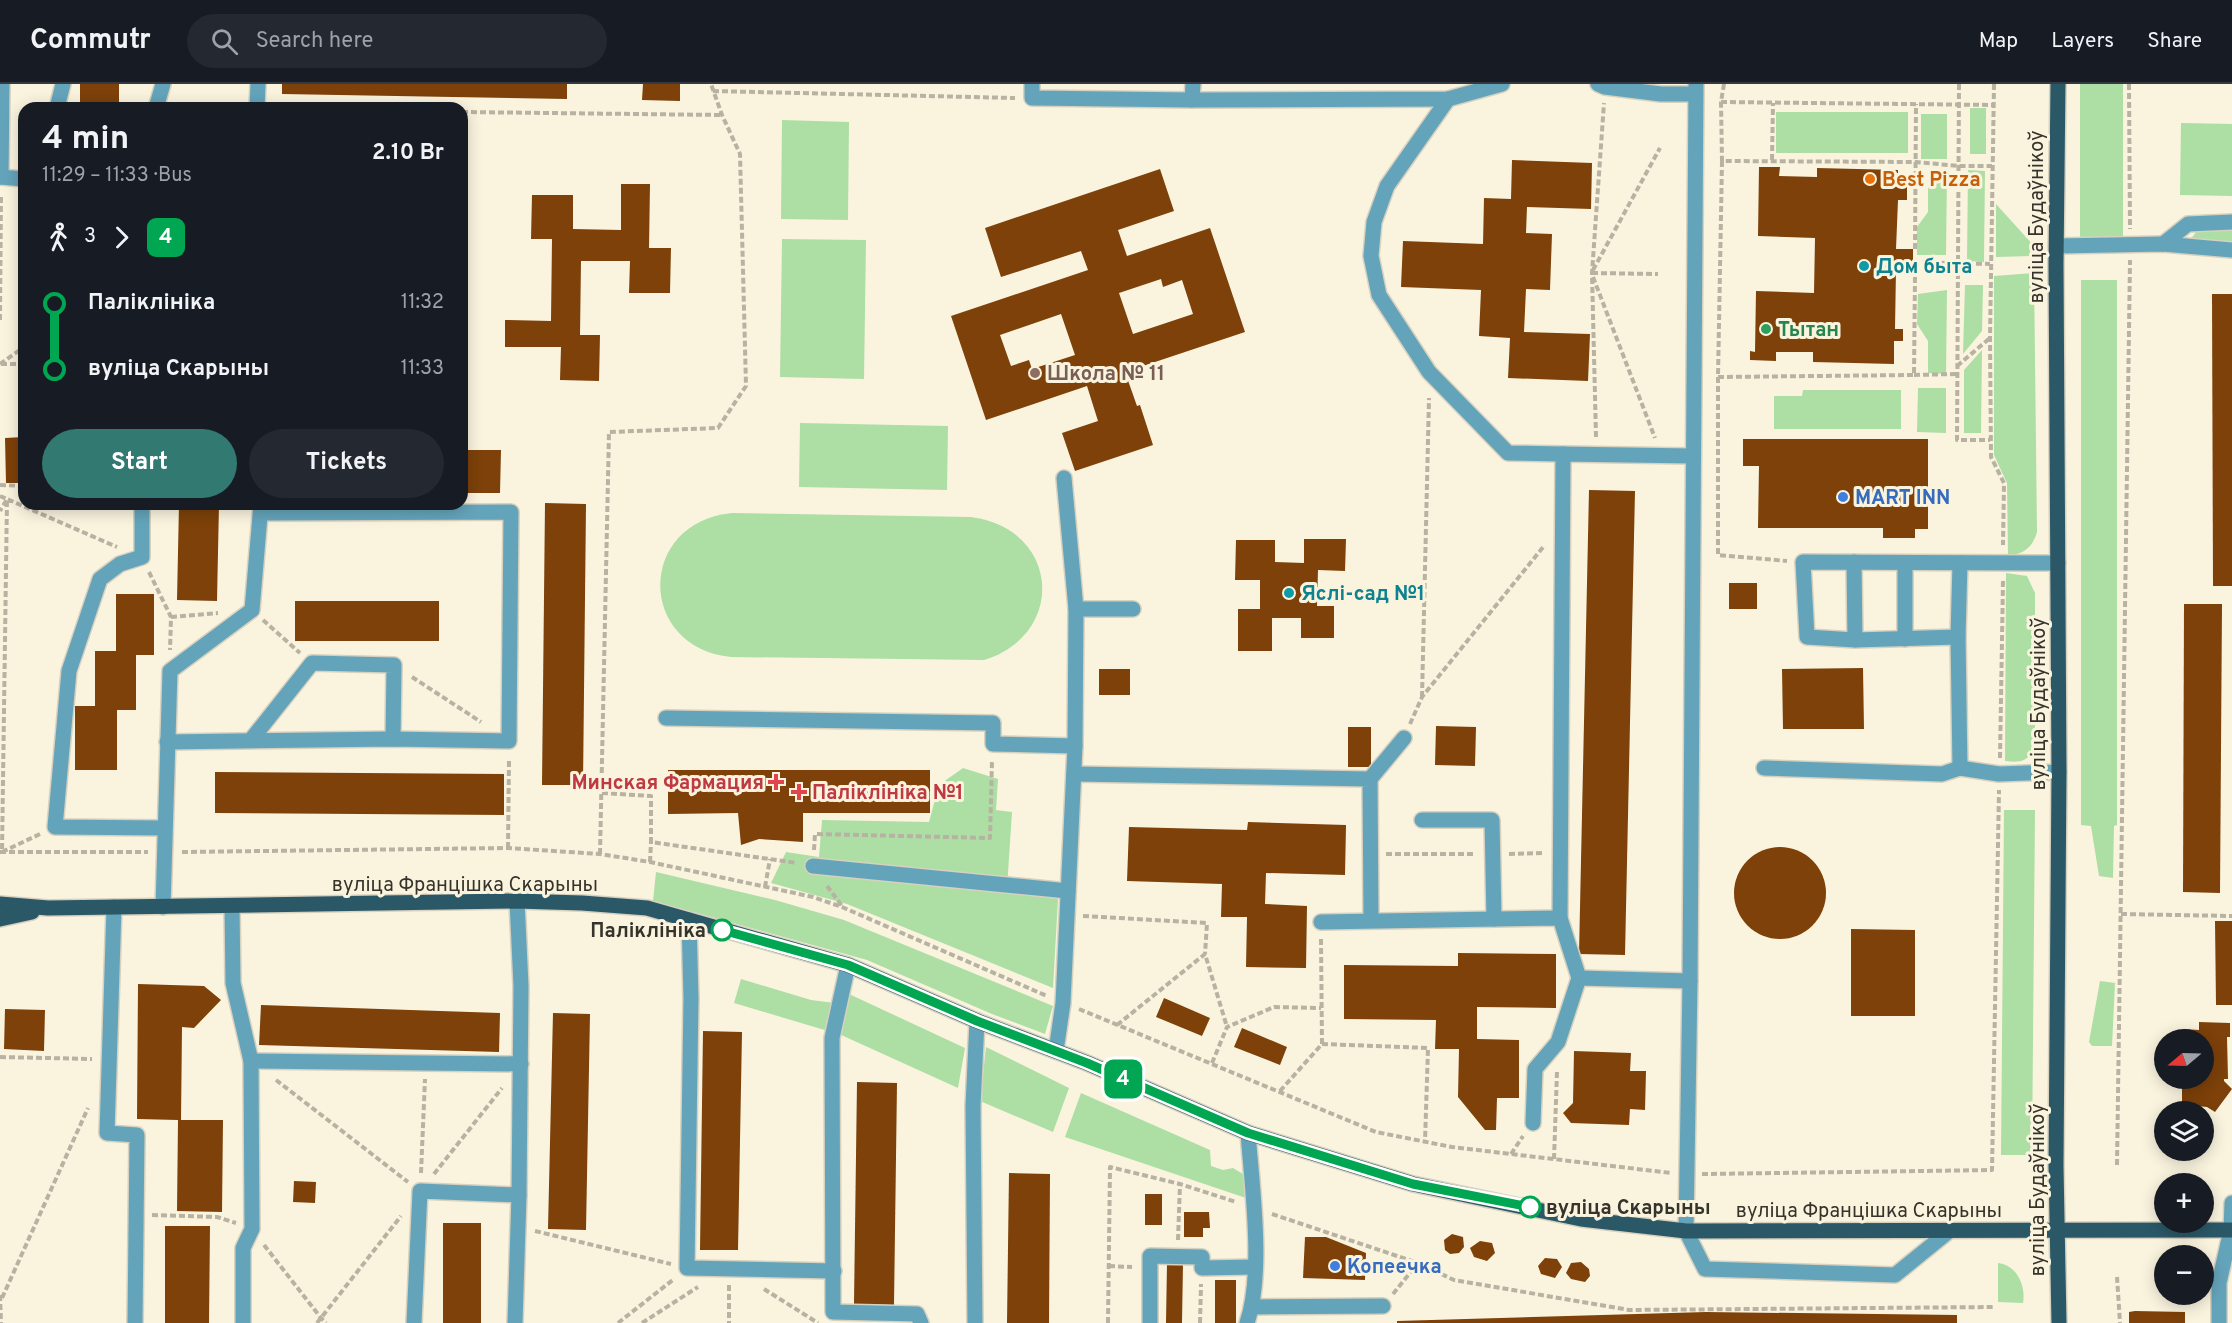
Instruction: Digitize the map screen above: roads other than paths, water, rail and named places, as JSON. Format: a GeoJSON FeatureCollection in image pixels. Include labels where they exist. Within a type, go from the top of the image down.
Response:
{"type":"FeatureCollection","features":[{"type":"Feature","properties":{"kind":"main road","name":"вуліца Будаўнікоў"},"geometry":{"type":"LineString","coordinates":[[2058,84],[2060,772],[2056,1155],[2059,1323]]}},
{"type":"Feature","properties":{"kind":"main road","name":"вуліца Францішка Скарыны"},"geometry":{"type":"LineString","coordinates":[[0,904],[48,908],[114,908],[517,901],[646,908],[848,965],[1248,1133],[1413,1184],[1581,1219],[1686,1231],[2232,1230]]}},
{"type":"Feature","properties":{"kind":"main road","name":"вуліца Францішка Скарыны"},"geometry":{"type":"LineString","coordinates":[[0,919],[48,908]]}},
{"type":"Feature","properties":{"kind":"street"},"geometry":{"type":"LineString","coordinates":[[2,84],[1,177],[18,178]]}},
{"type":"Feature","properties":{"kind":"street"},"geometry":{"type":"LineString","coordinates":[[58,102],[63,84]]}},
{"type":"Feature","properties":{"kind":"street"},"geometry":{"type":"LineString","coordinates":[[158,102],[163,84]]}},
{"type":"Feature","properties":{"kind":"street"},"geometry":{"type":"LineString","coordinates":[[257,102],[258,84]]}},
{"type":"Feature","properties":{"kind":"street"},"geometry":{"type":"LineString","coordinates":[[1192,84],[1192,100]]}},
{"type":"Feature","properties":{"kind":"street"},"geometry":{"type":"LineString","coordinates":[[1032,91],[1192,100],[1348,91],[1448,99],[1502,84]]}},
{"type":"Feature","properties":{"kind":"street"},"geometry":{"type":"LineString","coordinates":[[1601,86],[1661,94],[1695,89],[1690,981],[1686,1231],[1704,1269],[1895,1275],[1948,1232]]}},
{"type":"Feature","properties":{"kind":"street"},"geometry":{"type":"LineString","coordinates":[[1448,99],[1387,186],[1374,222],[1371,256],[1379,295],[1429,372],[1508,453],[1692,456]]}},
{"type":"Feature","properties":{"kind":"street"},"geometry":{"type":"LineString","coordinates":[[2163,244],[2188,224],[2232,222]]}},
{"type":"Feature","properties":{"kind":"street"},"geometry":{"type":"LineString","coordinates":[[2057,246],[2163,244],[2232,250]]}},
{"type":"Feature","properties":{"kind":"street"},"geometry":{"type":"LineString","coordinates":[[1533,1123],[1535,1069],[1558,1042],[1579,978],[1560,918],[1563,454]]}},
{"type":"Feature","properties":{"kind":"street"},"geometry":{"type":"LineString","coordinates":[[1056,1051],[1063,1003],[1075,746],[1076,609],[1064,478]]}},
{"type":"Feature","properties":{"kind":"street"},"geometry":{"type":"LineString","coordinates":[[142,510],[142,557],[120,564],[100,579],[69,671],[55,827],[165,828]]}},
{"type":"Feature","properties":{"kind":"street"},"geometry":{"type":"LineString","coordinates":[[163,907],[170,671],[252,610],[261,510]]}},
{"type":"Feature","properties":{"kind":"street"},"geometry":{"type":"LineString","coordinates":[[167,742],[393,739],[509,741],[512,512],[386,510]]}},
{"type":"Feature","properties":{"kind":"street"},"geometry":{"type":"LineString","coordinates":[[1958,638],[1855,640],[1807,637],[1803,562],[2058,563]]}},
{"type":"Feature","properties":{"kind":"street"},"geometry":{"type":"LineString","coordinates":[[1854,562],[1855,640]]}},
{"type":"Feature","properties":{"kind":"street"},"geometry":{"type":"LineString","coordinates":[[1905,563],[1905,639]]}},
{"type":"Feature","properties":{"kind":"street"},"geometry":{"type":"LineString","coordinates":[[1960,563],[1958,638],[1960,768]]}},
{"type":"Feature","properties":{"kind":"street"},"geometry":{"type":"LineString","coordinates":[[1076,609],[1133,609]]}},
{"type":"Feature","properties":{"kind":"street"},"geometry":{"type":"LineString","coordinates":[[251,740],[312,663],[394,665],[393,739]]}},
{"type":"Feature","properties":{"kind":"street"},"geometry":{"type":"LineString","coordinates":[[666,718],[993,723],[993,744],[1075,746]]}},
{"type":"Feature","properties":{"kind":"street"},"geometry":{"type":"LineString","coordinates":[[1371,920],[1370,779],[1404,738]]}},
{"type":"Feature","properties":{"kind":"street"},"geometry":{"type":"LineString","coordinates":[[1764,768],[1942,774],[1960,768],[1999,774],[2060,772]]}},
{"type":"Feature","properties":{"kind":"street"},"geometry":{"type":"LineString","coordinates":[[1074,774],[1370,779]]}},
{"type":"Feature","properties":{"kind":"street"},"geometry":{"type":"LineString","coordinates":[[1422,820],[1492,820],[1494,919]]}},
{"type":"Feature","properties":{"kind":"street"},"geometry":{"type":"LineString","coordinates":[[813,866],[1068,891]]}},
{"type":"Feature","properties":{"kind":"street"},"geometry":{"type":"LineString","coordinates":[[515,1323],[521,1064],[521,986],[517,901]]}},
{"type":"Feature","properties":{"kind":"street"},"geometry":{"type":"LineString","coordinates":[[232,906],[233,983],[251,1061],[252,1229],[243,1248],[243,1323]]}},
{"type":"Feature","properties":{"kind":"street"},"geometry":{"type":"LineString","coordinates":[[114,908],[107,1133],[137,1135],[135,1323]]}},
{"type":"Feature","properties":{"kind":"street"},"geometry":{"type":"LineString","coordinates":[[1322,922],[1560,918]]}},
{"type":"Feature","properties":{"kind":"street"},"geometry":{"type":"LineString","coordinates":[[689,920],[691,998],[687,1268],[834,1270]]}},
{"type":"Feature","properties":{"kind":"street"},"geometry":{"type":"LineString","coordinates":[[848,965],[832,1038],[833,1312],[917,1314],[921,1323]]}},
{"type":"Feature","properties":{"kind":"street"},"geometry":{"type":"LineString","coordinates":[[1579,978],[1690,981]]}},
{"type":"Feature","properties":{"kind":"street"},"geometry":{"type":"LineString","coordinates":[[975,1323],[973,1106],[977,1021]]}},
{"type":"Feature","properties":{"kind":"street"},"geometry":{"type":"LineString","coordinates":[[251,1061],[521,1064]]}},
{"type":"Feature","properties":{"kind":"street"},"geometry":{"type":"LineString","coordinates":[[1247,1323],[1252,1307],[1254,1267],[1254,1208],[1248,1133]]}},
{"type":"Feature","properties":{"kind":"street"},"geometry":{"type":"LineString","coordinates":[[414,1323],[420,1191],[519,1195]]}},
{"type":"Feature","properties":{"kind":"street"},"geometry":{"type":"LineString","coordinates":[[2219,1323],[2219,1283],[2232,1230],[2232,1203]]}},
{"type":"Feature","properties":{"kind":"street"},"geometry":{"type":"LineString","coordinates":[[1149,1323],[1150,1256],[1202,1257],[1202,1268],[1254,1267]]}},
{"type":"Feature","properties":{"kind":"street"},"geometry":{"type":"LineString","coordinates":[[1252,1307],[1383,1306]]}},
{"type":"Feature","properties":{"kind":"place","name":"Best Pizza"},"geometry":{"type":"Point","coordinates":[1870,179]}},
{"type":"Feature","properties":{"kind":"place","name":"Дом быта"},"geometry":{"type":"Point","coordinates":[1864,266]}},
{"type":"Feature","properties":{"kind":"place","name":"Тытан"},"geometry":{"type":"Point","coordinates":[1766,329]}},
{"type":"Feature","properties":{"kind":"place","name":"Школа № 11"},"geometry":{"type":"Point","coordinates":[1035,373]}},
{"type":"Feature","properties":{"kind":"place","name":"MART INN"},"geometry":{"type":"Point","coordinates":[1843,497]}},
{"type":"Feature","properties":{"kind":"place","name":"Яслі-сад №1"},"geometry":{"type":"Point","coordinates":[1289,593]}},
{"type":"Feature","properties":{"kind":"place","name":"Минская Фармация"},"geometry":{"type":"Point","coordinates":[776,782]}},
{"type":"Feature","properties":{"kind":"place","name":"Паліклініка №1"},"geometry":{"type":"Point","coordinates":[799,792]}},
{"type":"Feature","properties":{"kind":"place","name":"Паліклініка"},"geometry":{"type":"Point","coordinates":[722,930]}},
{"type":"Feature","properties":{"kind":"place","name":"вуліца Скарыны"},"geometry":{"type":"Point","coordinates":[1530,1207]}},
{"type":"Feature","properties":{"kind":"place","name":"Копеечка"},"geometry":{"type":"Point","coordinates":[1335,1266]}}]}
